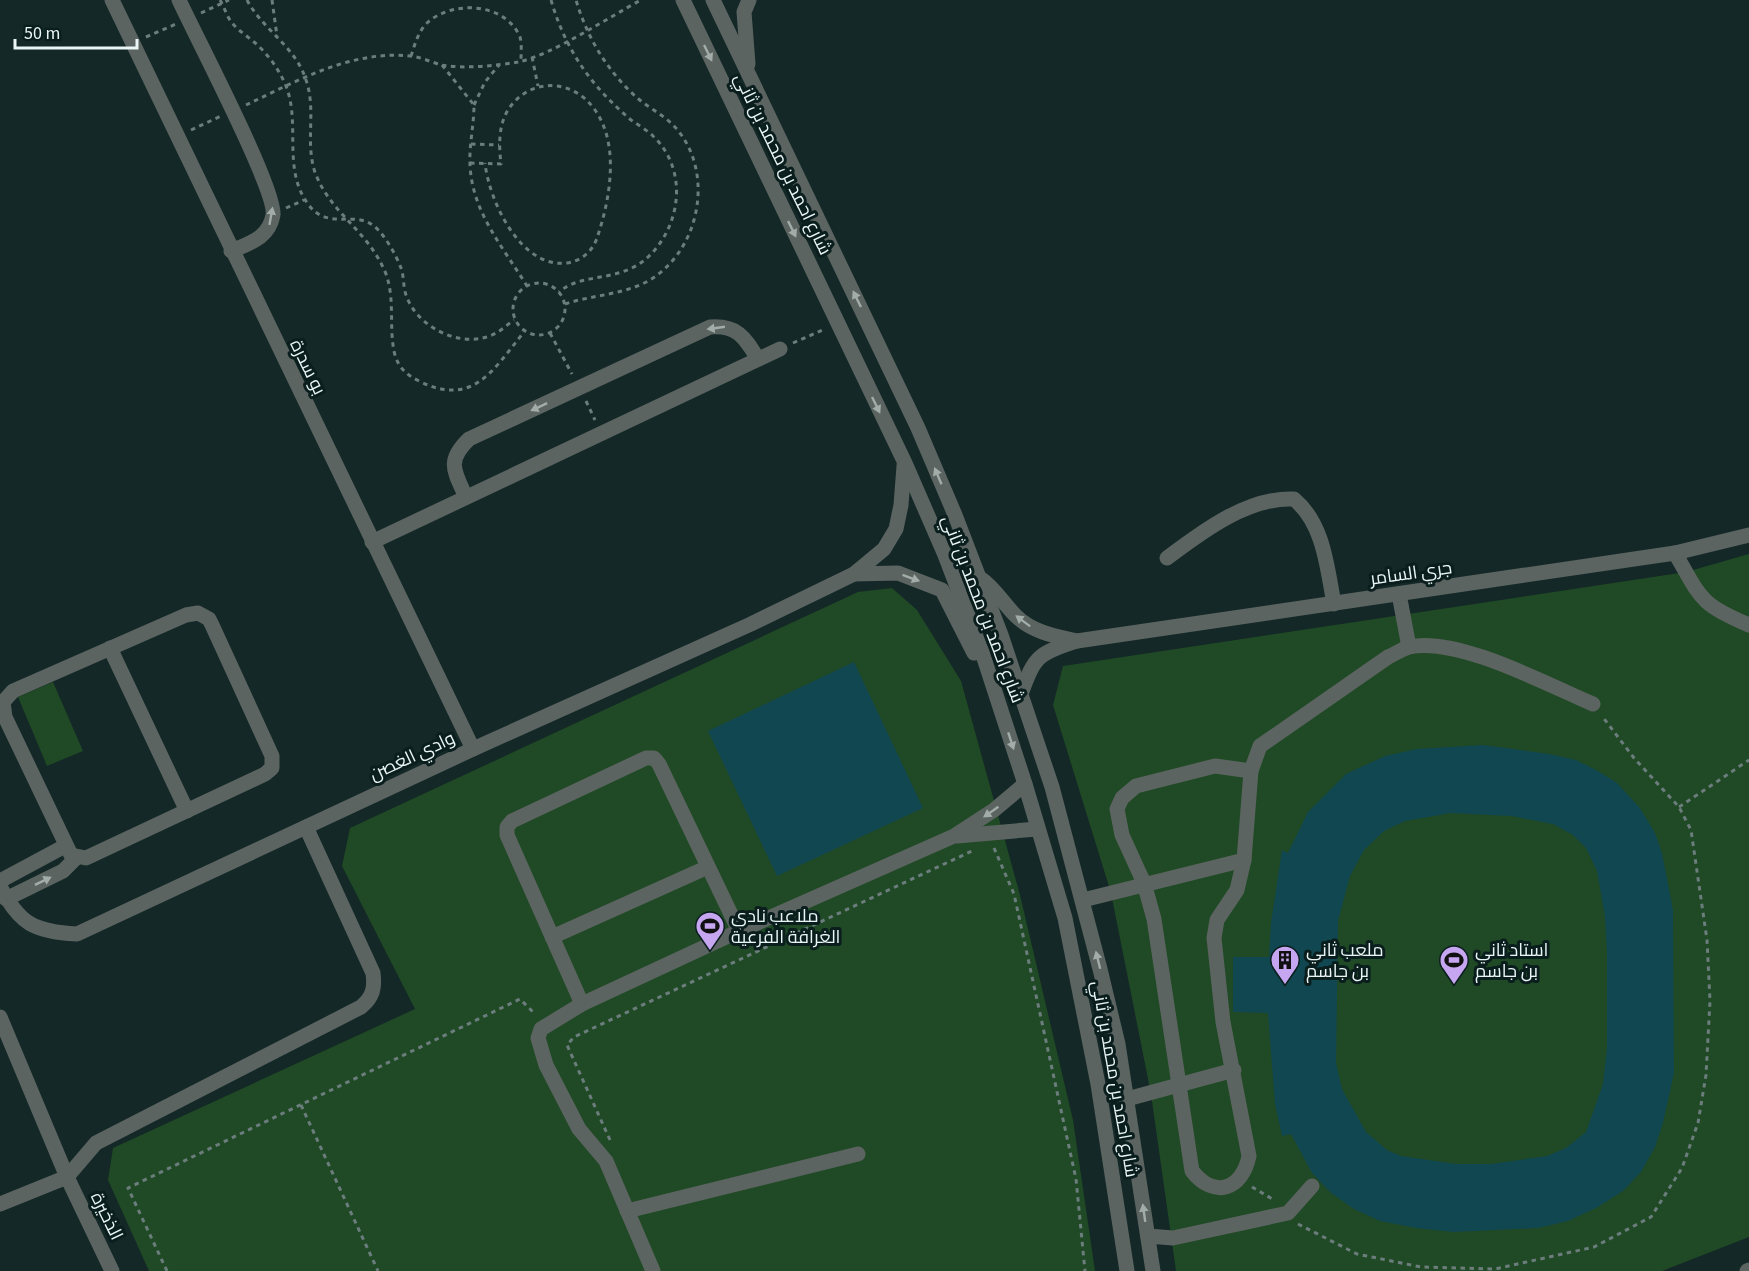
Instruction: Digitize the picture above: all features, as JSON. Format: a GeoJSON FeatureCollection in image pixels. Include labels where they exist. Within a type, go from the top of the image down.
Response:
{"type":"FeatureCollection","features":[{"type":"Feature","properties":{"kind":"street","name":"بو سدرة"},"geometry":{"type":"LineString","coordinates":[[112,0],[473,749]]}},
{"type":"Feature","properties":{"kind":"street"},"geometry":{"type":"LineString","coordinates":[[179,0],[233,111],[273,205],[273,214],[264,236],[231,251]]}},
{"type":"Feature","properties":{"kind":"street","name":"شارع احمد بن محمد بن ثاني"},"geometry":{"type":"LineString","coordinates":[[683,0],[904,463],[962,597],[1025,784],[1065,918],[1084,1005],[1127,1271]]}},
{"type":"Feature","properties":{"kind":"street","name":"شارع احمد بن محمد بن ثاني"},"geometry":{"type":"LineString","coordinates":[[713,0],[918,428],[979,578],[1021,694],[1052,787],[1083,900],[1118,1044],[1153,1271]]}},
{"type":"Feature","properties":{"kind":"street"},"geometry":{"type":"LineString","coordinates":[[749,0],[744,12],[750,76]]}},
{"type":"Feature","properties":{"kind":"street"},"geometry":{"type":"LineString","coordinates":[[466,497],[453,468],[456,452],[469,439],[710,327],[725,326],[743,335],[758,359]]}},
{"type":"Feature","properties":{"kind":"street"},"geometry":{"type":"LineString","coordinates":[[372,542],[780,349]]}},
{"type":"Feature","properties":{"kind":"street","name":"وادي الغصن"},"geometry":{"type":"LineString","coordinates":[[3,892],[13,911],[46,932],[76,934],[473,749],[751,624],[854,574],[884,549],[896,529],[901,505],[904,463]]}},
{"type":"Feature","properties":{"kind":"street"},"geometry":{"type":"LineString","coordinates":[[1167,558],[1235,512],[1282,498],[1294,498],[1314,522],[1325,557],[1334,604]]}},
{"type":"Feature","properties":{"kind":"street","name":"جري السامر"},"geometry":{"type":"LineString","coordinates":[[1021,694],[1034,661],[1046,652],[1077,640],[1675,553],[1749,535]]}},
{"type":"Feature","properties":{"kind":"street"},"geometry":{"type":"LineString","coordinates":[[1675,553],[1701,598],[1717,612],[1749,625]]}},
{"type":"Feature","properties":{"kind":"street","name":"وادي الغصن"},"geometry":{"type":"LineString","coordinates":[[854,574],[897,573],[942,590],[999,703]]}},
{"type":"Feature","properties":{"kind":"street","name":"جري السامر"},"geometry":{"type":"LineString","coordinates":[[979,578],[990,584],[1024,623],[1046,633],[1077,640]]}},
{"type":"Feature","properties":{"kind":"street"},"geometry":{"type":"LineString","coordinates":[[1399,594],[1409,647]]}},
{"type":"Feature","properties":{"kind":"street"},"geometry":{"type":"LineString","coordinates":[[192,613],[204,615],[212,625],[273,764],[266,774],[187,811],[86,858],[76,858],[64,846],[5,717],[3,702],[13,691],[110,648],[192,613]]}},
{"type":"Feature","properties":{"kind":"street"},"geometry":{"type":"LineString","coordinates":[[1251,771],[1215,766],[1136,786],[1122,798],[1117,809],[1122,835],[1144,883],[1154,919],[1192,1171],[1202,1183],[1213,1188],[1225,1187],[1239,1181],[1246,1172],[1249,1156],[1223,1022],[1214,938],[1216,920],[1238,890],[1244,860],[1251,771],[1260,746],[1389,657],[1409,647],[1435,647],[1487,658],[1593,704]]}},
{"type":"Feature","properties":{"kind":"street"},"geometry":{"type":"LineString","coordinates":[[110,648],[187,811]]}},
{"type":"Feature","properties":{"kind":"street"},"geometry":{"type":"LineString","coordinates":[[582,1004],[507,835],[507,827],[512,821],[646,758],[654,758],[659,764],[739,931]]}},
{"type":"Feature","properties":{"kind":"street"},"geometry":{"type":"LineString","coordinates":[[653,1271],[606,1161],[579,1129],[546,1065],[538,1038],[544,1025],[582,1004],[739,931],[954,837],[994,810],[1025,784]]}},
{"type":"Feature","properties":{"kind":"street"},"geometry":{"type":"LineString","coordinates":[[0,1204],[67,1177],[96,1143],[362,1007],[368,1000],[373,991],[373,973],[306,826]]}},
{"type":"Feature","properties":{"kind":"street"},"geometry":{"type":"LineString","coordinates":[[954,837],[1037,829]]}},
{"type":"Feature","properties":{"kind":"street"},"geometry":{"type":"LineString","coordinates":[[0,881],[64,846]]}},
{"type":"Feature","properties":{"kind":"street"},"geometry":{"type":"LineString","coordinates":[[3,892],[63,871],[76,858]]}},
{"type":"Feature","properties":{"kind":"street"},"geometry":{"type":"LineString","coordinates":[[1083,900],[1244,860]]}},
{"type":"Feature","properties":{"kind":"street"},"geometry":{"type":"LineString","coordinates":[[552,937],[708,867]]}},
{"type":"Feature","properties":{"kind":"street","name":"الذخيرة"},"geometry":{"type":"LineString","coordinates":[[0,1017],[67,1177],[112,1271]]}},
{"type":"Feature","properties":{"kind":"street"},"geometry":{"type":"LineString","coordinates":[[1127,1099],[1234,1070]]}},
{"type":"Feature","properties":{"kind":"street"},"geometry":{"type":"LineString","coordinates":[[627,1211],[858,1154]]}},
{"type":"Feature","properties":{"kind":"street"},"geometry":{"type":"LineString","coordinates":[[1148,1236],[1173,1238],[1288,1213],[1312,1186]]}},
{"type":"Feature","properties":{"kind":"path"},"geometry":{"type":"LineString","coordinates":[[132,43],[229,0]]}},
{"type":"Feature","properties":{"kind":"path"},"geometry":{"type":"LineString","coordinates":[[247,0],[306,77],[311,98],[311,159],[333,207],[350,220],[376,251],[387,277],[394,351],[398,366],[412,378],[432,388],[461,391],[478,385],[524,332]]}},
{"type":"Feature","properties":{"kind":"path"},"geometry":{"type":"LineString","coordinates":[[272,0],[278,38]]}},
{"type":"Feature","properties":{"kind":"path"},"geometry":{"type":"LineString","coordinates":[[550,0],[566,40],[581,66],[608,100],[653,136],[668,156],[676,177],[677,192],[675,212],[668,228],[658,247],[644,260],[624,273],[576,282],[559,292]]}},
{"type":"Feature","properties":{"kind":"path"},"geometry":{"type":"LineString","coordinates":[[565,304],[640,285],[656,276],[671,262],[692,232],[698,206],[698,183],[692,158],[681,138],[671,124],[634,96],[610,69],[585,30],[576,0]]}},
{"type":"Feature","properties":{"kind":"path"},"geometry":{"type":"LineString","coordinates":[[176,136],[327,67],[357,59],[411,56],[442,65],[499,65],[521,61],[641,0]]}},
{"type":"Feature","properties":{"kind":"path"},"geometry":{"type":"LineString","coordinates":[[221,2],[232,23],[269,58],[286,86],[290,101],[296,184],[308,205],[318,215],[335,221],[362,221],[374,226],[390,248],[401,269],[406,296],[430,326],[447,336],[466,339],[495,334],[514,320]]}},
{"type":"Feature","properties":{"kind":"path"},"geometry":{"type":"LineString","coordinates":[[411,56],[420,32],[429,21],[455,8],[476,6],[504,18],[514,28],[521,42],[521,61]]}},
{"type":"Feature","properties":{"kind":"path"},"geometry":{"type":"LineString","coordinates":[[532,57],[538,86]]}},
{"type":"Feature","properties":{"kind":"path"},"geometry":{"type":"LineString","coordinates":[[442,65],[474,105]]}},
{"type":"Feature","properties":{"kind":"path"},"geometry":{"type":"LineString","coordinates":[[499,65],[485,82],[474,105],[470,163],[473,192],[482,216],[527,286]]}},
{"type":"Feature","properties":{"kind":"path"},"geometry":{"type":"LineString","coordinates":[[470,163],[485,163],[501,164],[499,145],[507,112],[518,97],[538,86],[555,84],[581,96],[595,110],[610,150],[611,171],[596,240],[588,252],[578,261],[561,264],[545,261],[532,252],[497,209],[487,181],[485,163]]}},
{"type":"Feature","properties":{"kind":"path"},"geometry":{"type":"LineString","coordinates":[[471,144],[499,145]]}},
{"type":"Feature","properties":{"kind":"path"},"geometry":{"type":"LineString","coordinates":[[543,283],[559,292],[565,304],[563,321],[550,333],[542,336],[524,332],[514,320],[512,304],[520,290],[527,286],[543,283]]}},
{"type":"Feature","properties":{"kind":"path"},"geometry":{"type":"LineString","coordinates":[[780,349],[837,323]]}},
{"type":"Feature","properties":{"kind":"path"},"geometry":{"type":"LineString","coordinates":[[550,333],[602,433]]}},
{"type":"Feature","properties":{"kind":"path"},"geometry":{"type":"LineString","coordinates":[[1239,1181],[1270,1196],[1301,1226],[1357,1254],[1421,1267],[1495,1269],[1594,1247],[1651,1217],[1682,1168],[1698,1123],[1706,1075],[1710,1001],[1707,940],[1691,830],[1679,807],[1634,758],[1593,704]]}},
{"type":"Feature","properties":{"kind":"path"},"geometry":{"type":"LineString","coordinates":[[1679,807],[1749,760]]}},
{"type":"Feature","properties":{"kind":"path"},"geometry":{"type":"LineString","coordinates":[[986,844],[996,849],[1014,894],[1076,1179],[1085,1271]]}},
{"type":"Feature","properties":{"kind":"path"},"geometry":{"type":"LineString","coordinates":[[611,1144],[567,1045],[574,1038],[975,850]]}},
{"type":"Feature","properties":{"kind":"path"},"geometry":{"type":"LineString","coordinates":[[167,1271],[128,1188],[520,999],[544,1025]]}},
{"type":"Feature","properties":{"kind":"path"},"geometry":{"type":"LineString","coordinates":[[301,1105],[378,1271]]}},
{"type":"Feature","properties":{"kind":"green space"},"geometry":{"type":"Polygon","coordinates":[[[1749,554],[1749,1237],[1662,1271],[1176,1271],[1151,1094],[1111,893],[1053,705],[1063,666],[1686,572],[1749,554]]]}},
{"type":"Feature","properties":{"kind":"green space","name":"ملاعب نادي الغرافة الفرعية"},"geometry":{"type":"Polygon","coordinates":[[[892,588],[917,610],[961,681],[1020,895],[1073,1120],[1095,1271],[149,1271],[108,1180],[113,1148],[415,1009],[342,866],[350,828],[858,592],[892,588]]]}},
{"type":"Feature","properties":{"kind":"green space"},"geometry":{"type":"Polygon","coordinates":[[[53,682],[83,751],[47,766],[18,697],[53,682]]]}},
{"type":"Feature","properties":{"kind":"building"},"geometry":{"type":"Polygon","coordinates":[[[854,662],[923,808],[777,876],[708,731],[854,662]]]}},
{"type":"Feature","properties":{"kind":"building","name":"ملعب ثاني بن جاسم"},"geometry":{"type":"Polygon","coordinates":[[[1483,745],[1576,760],[1616,782],[1640,808],[1655,833],[1662,853],[1673,910],[1674,1073],[1663,1123],[1655,1147],[1641,1172],[1623,1191],[1598,1207],[1568,1221],[1538,1228],[1454,1232],[1380,1221],[1354,1209],[1331,1193],[1312,1173],[1291,1134],[1282,1136],[1275,1104],[1268,1013],[1233,1012],[1233,957],[1269,957],[1271,923],[1282,850],[1288,853],[1308,812],[1346,774],[1385,756],[1417,749],[1483,745]],[[1451,813],[1405,821],[1384,831],[1364,850],[1350,876],[1338,921],[1336,1063],[1342,1089],[1366,1132],[1387,1150],[1401,1156],[1456,1164],[1491,1164],[1547,1156],[1566,1148],[1586,1132],[1603,1084],[1607,1047],[1607,954],[1605,917],[1597,871],[1586,848],[1573,835],[1553,824],[1511,816],[1451,813]]]}},
{"type":"Feature","properties":{"kind":"place","name":"ملاعب نادي الغرافة الفرعية"},"geometry":{"type":"Point","coordinates":[710,952]}},
{"type":"Feature","properties":{"kind":"place","name":"ملعب ثاني بن جاسم"},"geometry":{"type":"Point","coordinates":[1285,986]}},
{"type":"Feature","properties":{"kind":"place","name":"استاد ثاني بن جاسم"},"geometry":{"type":"Point","coordinates":[1454,986]}}]}
